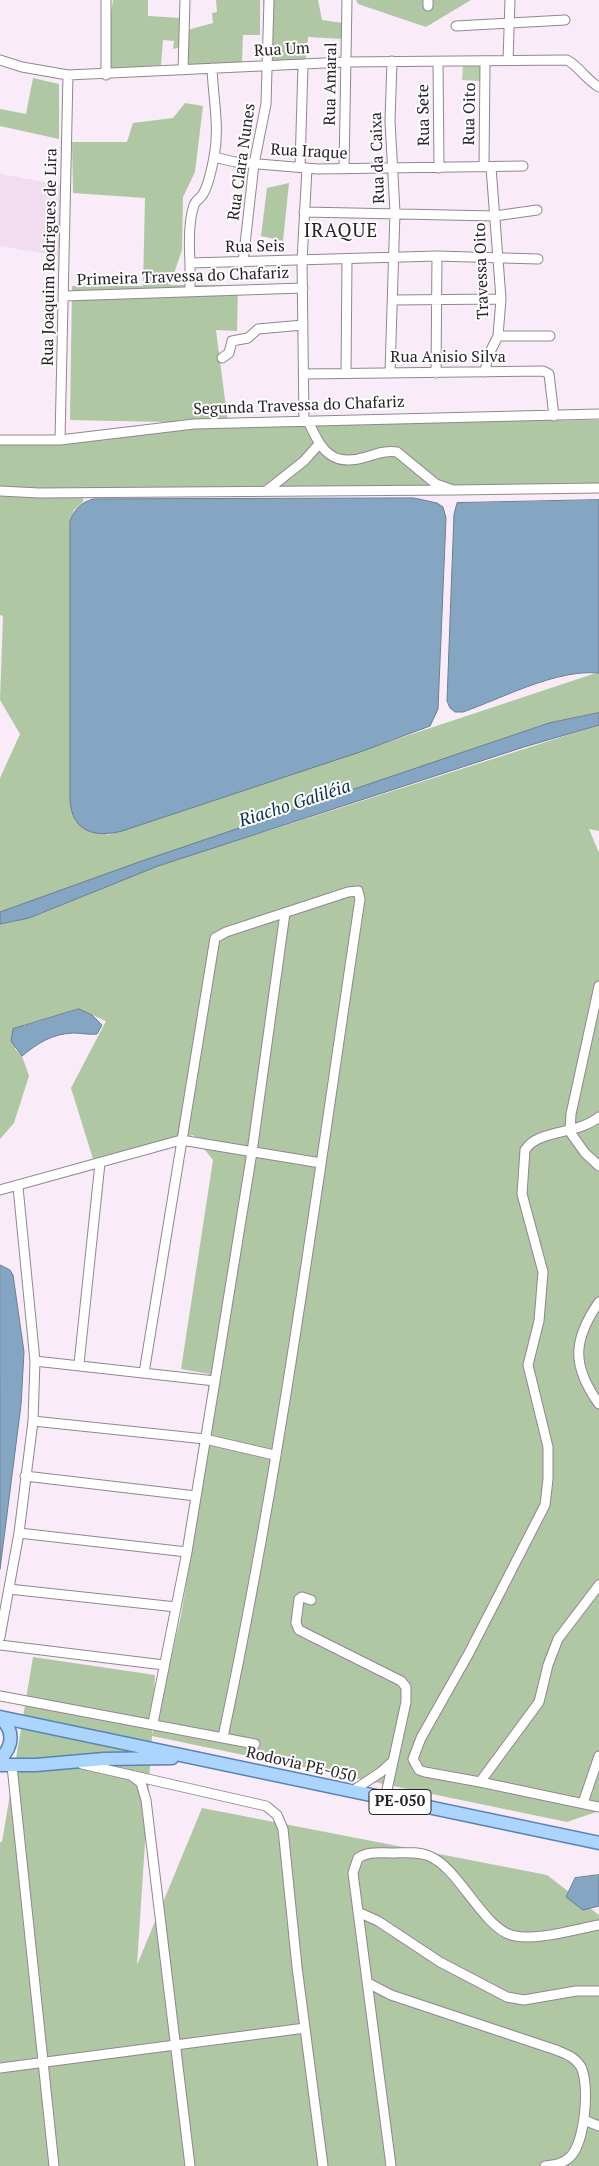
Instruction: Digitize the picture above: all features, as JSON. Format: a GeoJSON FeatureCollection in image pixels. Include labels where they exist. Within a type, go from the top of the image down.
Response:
{"type":"FeatureCollection","features":[{"type":"Feature","properties":{"kind":"main road"},"geometry":{"type":"LineString","coordinates":[[0,1718],[6,1723],[11,1732],[11,1743],[7,1753],[0,1759]]}},
{"type":"Feature","properties":{"kind":"main road","name":"Rodovia PE-050"},"geometry":{"type":"LineString","coordinates":[[0,1718],[599,1844]]}},
{"type":"Feature","properties":{"kind":"main road","name":"Rodovia PE-050"},"geometry":{"type":"LineString","coordinates":[[6,1766],[133,1758],[202,1759]]}},
{"type":"Feature","properties":{"kind":"street"},"geometry":{"type":"LineString","coordinates":[[106,0],[106,75]]}},
{"type":"Feature","properties":{"kind":"street"},"geometry":{"type":"LineString","coordinates":[[183,70],[184,0]]}},
{"type":"Feature","properties":{"kind":"street","name":"Rua Clara Nunes"},"geometry":{"type":"LineString","coordinates":[[243,262],[254,164],[266,104],[269,0]]}},
{"type":"Feature","properties":{"kind":"street","name":"Rua Amaral"},"geometry":{"type":"LineString","coordinates":[[344,169],[347,0]]}},
{"type":"Feature","properties":{"kind":"street"},"geometry":{"type":"LineString","coordinates":[[508,61],[510,0]]}},
{"type":"Feature","properties":{"kind":"street"},"geometry":{"type":"LineString","coordinates":[[456,26],[565,20]]}},
{"type":"Feature","properties":{"kind":"street","name":"Rua Um"},"geometry":{"type":"LineString","coordinates":[[0,60],[22,67],[68,75],[106,75],[346,62],[568,60],[574,64],[587,80],[599,87]]}},
{"type":"Feature","properties":{"kind":"street","name":"Rua da Caixa"},"geometry":{"type":"LineString","coordinates":[[390,372],[394,300],[395,212],[390,121],[392,61]]}},
{"type":"Feature","properties":{"kind":"street","name":"Rua Sete"},"geometry":{"type":"LineString","coordinates":[[438,62],[439,168]]}},
{"type":"Feature","properties":{"kind":"street","name":"Rua Oito"},"geometry":{"type":"LineString","coordinates":[[485,62],[488,166]]}},
{"type":"Feature","properties":{"kind":"street"},"geometry":{"type":"LineString","coordinates":[[303,64],[304,212],[302,261],[306,421],[319,444],[332,457],[348,461],[382,452],[397,452],[436,484],[453,490]]}},
{"type":"Feature","properties":{"kind":"street"},"geometry":{"type":"LineString","coordinates":[[190,288],[192,215],[194,204],[203,195],[206,187],[214,157],[218,128],[214,111],[212,68]]}},
{"type":"Feature","properties":{"kind":"street","name":"Rua Joaquim Rodrigues de Lira"},"geometry":{"type":"LineString","coordinates":[[60,440],[68,75]]}},
{"type":"Feature","properties":{"kind":"street","name":"Rua Iraque"},"geometry":{"type":"LineString","coordinates":[[214,157],[254,164],[344,169],[523,166]]}},
{"type":"Feature","properties":{"kind":"street","name":"Travessa Oito"},"geometry":{"type":"LineString","coordinates":[[486,372],[488,356],[498,336],[501,300],[495,216],[488,166]]}},
{"type":"Feature","properties":{"kind":"street"},"geometry":{"type":"LineString","coordinates":[[304,212],[395,212],[495,216],[537,210]]}},
{"type":"Feature","properties":{"kind":"street"},"geometry":{"type":"LineString","coordinates":[[436,256],[438,299],[436,373]]}},
{"type":"Feature","properties":{"kind":"street","name":"Rua Seis"},"geometry":{"type":"LineString","coordinates":[[190,263],[436,256],[538,259]]}},
{"type":"Feature","properties":{"kind":"street"},"geometry":{"type":"LineString","coordinates":[[346,373],[347,260]]}},
{"type":"Feature","properties":{"kind":"street","name":"Primeira Travessa do Chafariz"},"geometry":{"type":"LineString","coordinates":[[64,296],[303,288]]}},
{"type":"Feature","properties":{"kind":"street"},"geometry":{"type":"LineString","coordinates":[[394,300],[501,300]]}},
{"type":"Feature","properties":{"kind":"street"},"geometry":{"type":"LineString","coordinates":[[222,358],[228,354],[234,340],[248,338],[255,330],[303,325]]}},
{"type":"Feature","properties":{"kind":"street"},"geometry":{"type":"LineString","coordinates":[[498,336],[550,336]]}},
{"type":"Feature","properties":{"kind":"street","name":"Rua Anisio Silva"},"geometry":{"type":"LineString","coordinates":[[304,374],[547,372],[551,380],[554,416]]}},
{"type":"Feature","properties":{"kind":"street","name":"Segunda Travessa do Chafariz"},"geometry":{"type":"LineString","coordinates":[[0,440],[60,440],[194,424],[599,414]]}},
{"type":"Feature","properties":{"kind":"street"},"geometry":{"type":"LineString","coordinates":[[266,491],[304,461],[319,444]]}},
{"type":"Feature","properties":{"kind":"street"},"geometry":{"type":"LineString","coordinates":[[0,491],[39,493],[599,488]]}},
{"type":"Feature","properties":{"kind":"street"},"geometry":{"type":"LineString","coordinates":[[144,1373],[215,938],[226,932],[356,890],[360,894],[321,1163],[244,1638],[223,1737]]}},
{"type":"Feature","properties":{"kind":"street"},"geometry":{"type":"LineString","coordinates":[[153,1723],[187,1552],[215,1381],[252,1152],[285,913]]}},
{"type":"Feature","properties":{"kind":"street"},"geometry":{"type":"LineString","coordinates":[[599,986],[571,1114],[570,1132],[599,1166]]}},
{"type":"Feature","properties":{"kind":"street"},"geometry":{"type":"LineString","coordinates":[[599,1117],[588,1126],[570,1132],[556,1132],[528,1146],[523,1166],[522,1194],[543,1272],[539,1321],[528,1365],[548,1447],[548,1479],[545,1505],[469,1653],[421,1738],[413,1759],[419,1770],[425,1772],[583,1803],[599,1808]]}},
{"type":"Feature","properties":{"kind":"street"},"geometry":{"type":"LineString","coordinates":[[0,1190],[18,1187],[181,1140],[321,1163]]}},
{"type":"Feature","properties":{"kind":"street"},"geometry":{"type":"LineString","coordinates":[[79,1364],[100,1163]]}},
{"type":"Feature","properties":{"kind":"street"},"geometry":{"type":"LineString","coordinates":[[0,1637],[19,1533],[33,1421],[35,1360],[18,1187]]}},
{"type":"Feature","properties":{"kind":"street"},"geometry":{"type":"LineString","coordinates":[[599,1302],[582,1337],[578,1355],[581,1374],[599,1404]]}},
{"type":"Feature","properties":{"kind":"street"},"geometry":{"type":"LineString","coordinates":[[35,1360],[215,1381]]}},
{"type":"Feature","properties":{"kind":"street"},"geometry":{"type":"LineString","coordinates":[[33,1421],[205,1439],[274,1455]]}},
{"type":"Feature","properties":{"kind":"street"},"geometry":{"type":"LineString","coordinates":[[26,1476],[196,1496]]}},
{"type":"Feature","properties":{"kind":"street"},"geometry":{"type":"LineString","coordinates":[[19,1533],[187,1552]]}},
{"type":"Feature","properties":{"kind":"street"},"geometry":{"type":"LineString","coordinates":[[480,1782],[538,1702],[548,1664],[558,1639],[599,1586]]}},
{"type":"Feature","properties":{"kind":"street"},"geometry":{"type":"LineString","coordinates":[[9,1589],[176,1607]]}},
{"type":"Feature","properties":{"kind":"street"},"geometry":{"type":"LineString","coordinates":[[311,1600],[302,1597],[300,1600],[296,1623],[300,1632],[404,1683],[407,1697],[385,1799]]}},
{"type":"Feature","properties":{"kind":"street"},"geometry":{"type":"LineString","coordinates":[[0,1645],[164,1666]]}},
{"type":"Feature","properties":{"kind":"street"},"geometry":{"type":"LineString","coordinates":[[0,1696],[153,1723],[255,1744]]}},
{"type":"Feature","properties":{"kind":"street"},"geometry":{"type":"LineString","coordinates":[[583,1803],[599,1756]]}},
{"type":"Feature","properties":{"kind":"street"},"geometry":{"type":"LineString","coordinates":[[350,1792],[381,1772],[393,1760]]}},
{"type":"Feature","properties":{"kind":"street"},"geometry":{"type":"LineString","coordinates":[[72,1762],[266,1806],[277,1815],[283,1829],[305,2028],[323,2166]]}},
{"type":"Feature","properties":{"kind":"street"},"geometry":{"type":"LineString","coordinates":[[6,1766],[44,2061],[54,2166]]}},
{"type":"Feature","properties":{"kind":"street"},"geometry":{"type":"LineString","coordinates":[[129,1774],[141,1783],[146,1800],[190,2166]]}},
{"type":"Feature","properties":{"kind":"street"},"geometry":{"type":"LineString","coordinates":[[391,2166],[358,1912],[354,1863],[358,1858],[370,1852],[410,1853],[430,1856],[467,1891],[493,1922],[511,1935],[542,1935],[599,1925]]}},
{"type":"Feature","properties":{"kind":"street"},"geometry":{"type":"LineString","coordinates":[[358,1912],[378,1921],[440,1962],[507,1997],[524,2000],[576,1991],[599,1991]]}},
{"type":"Feature","properties":{"kind":"street"},"geometry":{"type":"LineString","coordinates":[[368,1982],[391,1995],[556,2050],[574,2058],[583,2074],[584,2120],[579,2143],[571,2156],[562,2162],[545,2166]]}},
{"type":"Feature","properties":{"kind":"street"},"geometry":{"type":"LineString","coordinates":[[0,2068],[305,2028]]}},
{"type":"Feature","properties":{"kind":"street"},"geometry":{"type":"LineString","coordinates":[[584,2120],[599,2126]]}},
{"type":"Feature","properties":{"kind":"shaded area"},"geometry":{"type":"Polygon","coordinates":[[[0,174],[61,185],[59,256],[0,246],[0,174]]]}},
{"type":"Feature","properties":{"kind":"green space"},"geometry":{"type":"Polygon","coordinates":[[[113,0],[148,0],[148,16],[181,18],[181,47],[173,49],[174,41],[163,40],[161,65],[109,70],[108,30],[113,0]]]}},
{"type":"Feature","properties":{"kind":"green space"},"geometry":{"type":"Polygon","coordinates":[[[216,0],[260,0],[260,35],[243,35],[242,63],[189,65],[184,31],[213,23],[212,13],[217,12],[216,0]]]}},
{"type":"Feature","properties":{"kind":"green space"},"geometry":{"type":"Polygon","coordinates":[[[263,0],[318,0],[322,20],[343,23],[343,39],[308,37],[306,59],[270,62],[263,0]]]}},
{"type":"Feature","properties":{"kind":"green space"},"geometry":{"type":"Polygon","coordinates":[[[356,0],[471,0],[426,27],[358,4],[356,0]]]}},
{"type":"Feature","properties":{"kind":"green space"},"geometry":{"type":"Polygon","coordinates":[[[463,65],[481,66],[480,81],[462,80],[463,65]]]}},
{"type":"Feature","properties":{"kind":"green space"},"geometry":{"type":"Polygon","coordinates":[[[33,78],[59,84],[59,139],[0,126],[0,109],[26,114],[33,78]]]}},
{"type":"Feature","properties":{"kind":"green space"},"geometry":{"type":"Polygon","coordinates":[[[185,103],[203,106],[195,172],[183,197],[182,250],[170,285],[238,285],[237,331],[216,330],[228,423],[599,420],[599,489],[84,493],[83,502],[74,510],[70,522],[70,800],[108,835],[596,673],[599,673],[599,713],[549,723],[0,912],[0,778],[20,734],[0,700],[3,616],[0,615],[0,444],[216,423],[70,420],[72,286],[143,286],[145,198],[73,193],[72,142],[127,142],[133,123],[173,118],[185,103]]]}},
{"type":"Feature","properties":{"kind":"green space"},"geometry":{"type":"Polygon","coordinates":[[[289,183],[283,241],[261,236],[267,188],[289,183]]]}},
{"type":"Feature","properties":{"kind":"green space"},"geometry":{"type":"Polygon","coordinates":[[[599,725],[599,831],[589,829],[599,853],[599,1811],[567,1822],[152,1736],[137,1965],[202,1808],[547,1875],[599,1915],[599,2166],[0,2166],[0,1842],[2,1842],[33,1657],[155,1675],[152,1735],[181,1616],[202,1486],[209,1374],[181,1369],[213,1160],[193,1135],[93,1159],[71,1088],[106,1021],[79,1009],[24,1025],[15,1049],[22,1056],[29,1076],[14,1123],[0,1139],[0,924],[29,918],[161,861],[271,830],[599,725]]]}},
{"type":"Feature","properties":{"kind":"water"},"geometry":{"type":"Polygon","coordinates":[[[414,498],[437,503],[443,507],[446,518],[438,709],[430,726],[360,752],[122,831],[103,834],[94,833],[80,826],[75,819],[70,800],[70,521],[78,507],[93,499],[414,498]]]}},
{"type":"Feature","properties":{"kind":"water"},"geometry":{"type":"Polygon","coordinates":[[[599,500],[599,673],[565,675],[530,686],[463,712],[455,712],[450,708],[447,701],[454,514],[457,503],[599,500]]]}},
{"type":"Feature","properties":{"kind":"water"},"geometry":{"type":"Polygon","coordinates":[[[599,713],[599,725],[524,747],[158,866],[29,918],[0,924],[0,912],[139,862],[549,723],[599,713]]]}},
{"type":"Feature","properties":{"kind":"water"},"geometry":{"type":"Polygon","coordinates":[[[79,1009],[92,1015],[102,1025],[97,1034],[73,1033],[58,1035],[40,1043],[22,1056],[11,1041],[13,1029],[79,1009]]]}},
{"type":"Feature","properties":{"kind":"water"},"geometry":{"type":"Polygon","coordinates":[[[0,1265],[10,1270],[13,1275],[24,1352],[21,1405],[0,1569],[0,1265]]]}},
{"type":"Feature","properties":{"kind":"water"},"geometry":{"type":"Polygon","coordinates":[[[599,1875],[599,1906],[583,1910],[566,1897],[575,1878],[599,1875]]]}},
{"type":"Feature","properties":{"kind":"district","name":"IRAQUE"},"geometry":{"type":"Point","coordinates":[341,232]}},
{"type":"Feature","properties":{"kind":"water label","name":"Riacho Galiléia"},"geometry":{"type":"Point","coordinates":[295,804]}}]}
